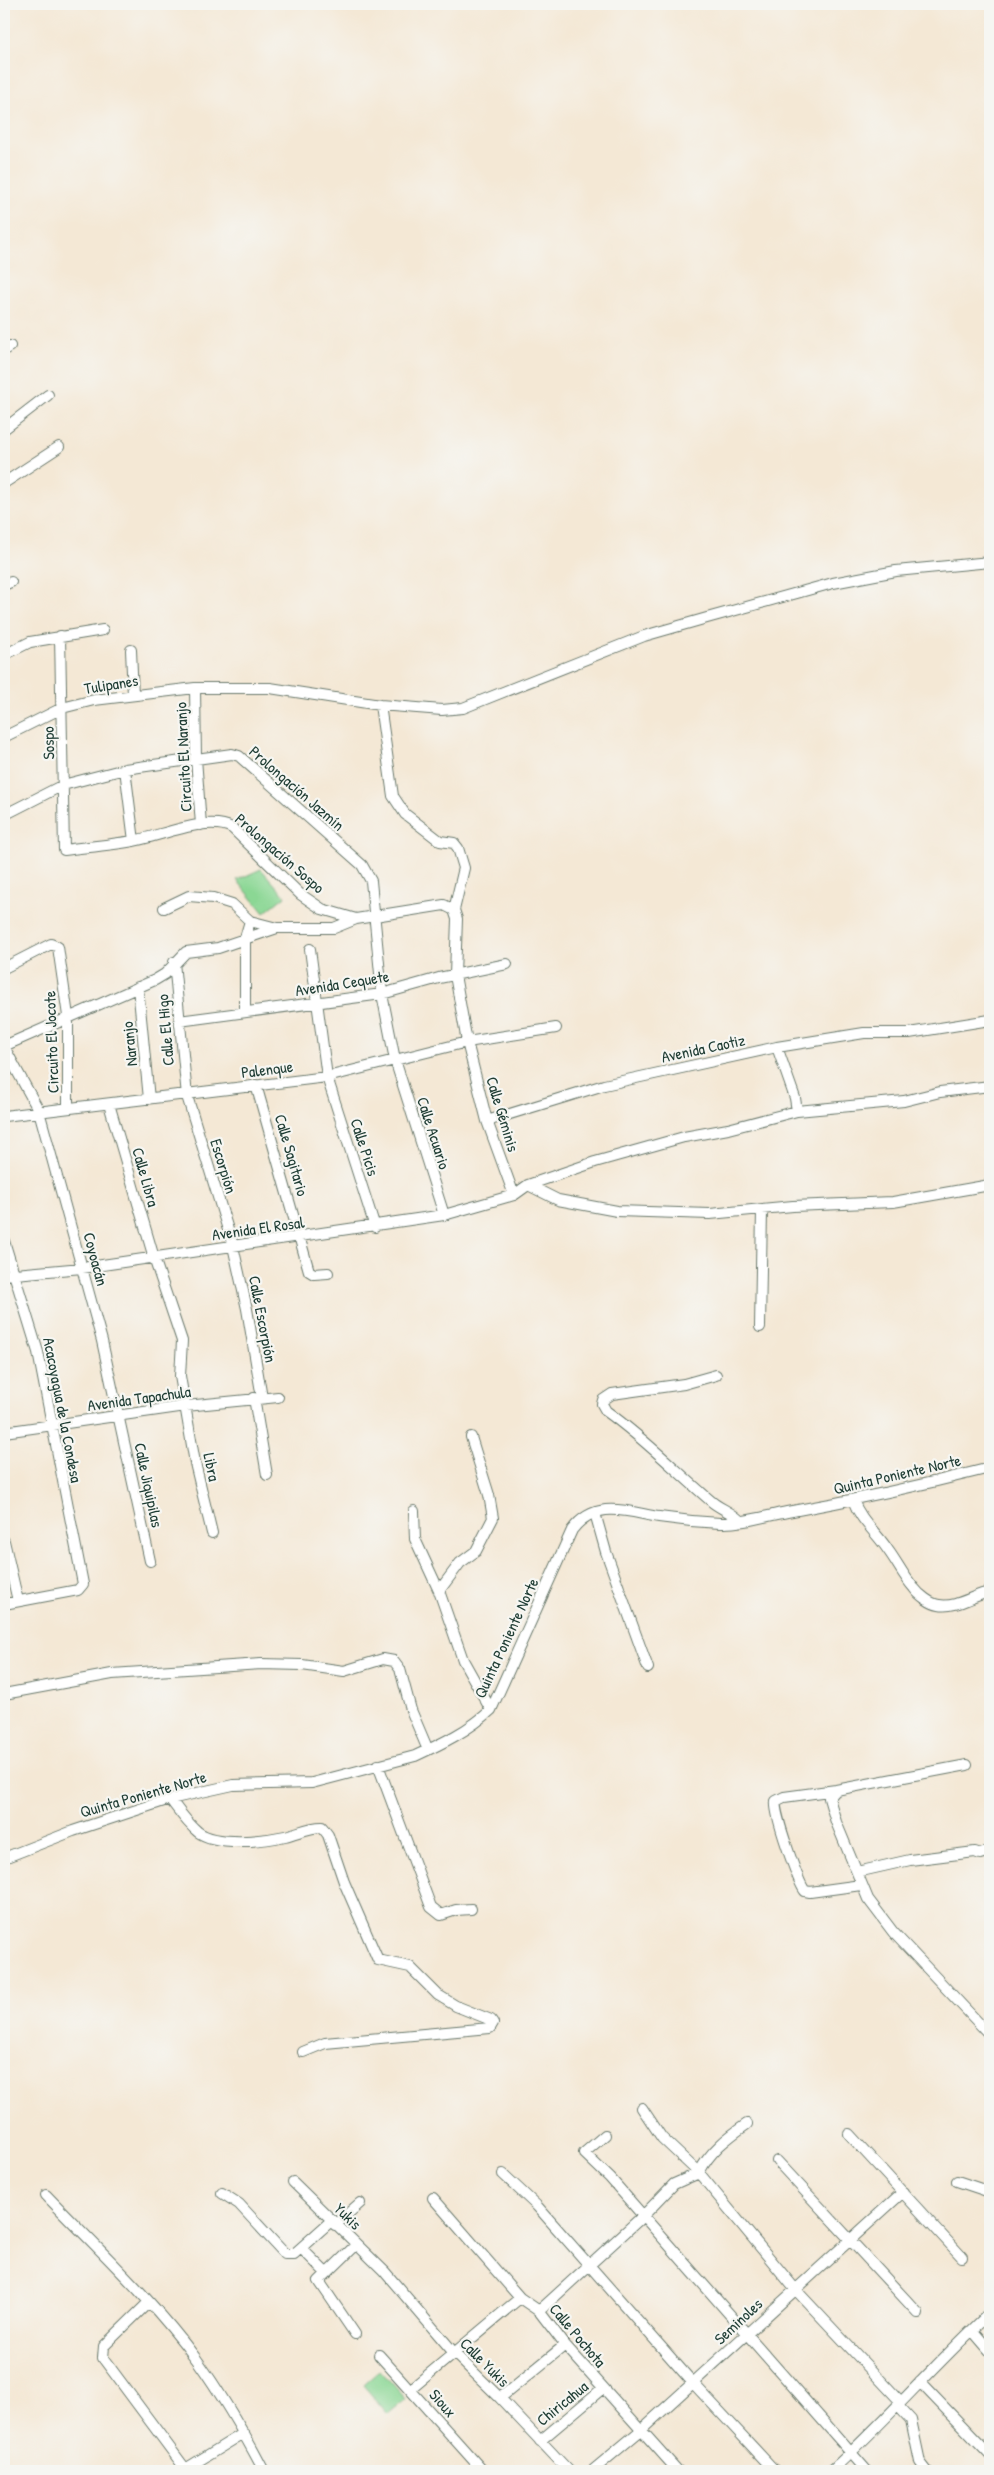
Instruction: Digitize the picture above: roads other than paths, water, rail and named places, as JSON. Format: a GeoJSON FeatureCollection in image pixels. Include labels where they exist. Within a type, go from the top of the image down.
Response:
{"type":"FeatureCollection","features":[{"type":"Feature","properties":{"kind":"street"},"geometry":{"type":"LineString","coordinates":[[4,429],[48,395]]}},
{"type":"Feature","properties":{"kind":"street"},"geometry":{"type":"LineString","coordinates":[[4,483],[58,447]]}},
{"type":"Feature","properties":{"kind":"street","name":"Tulipanes"},"geometry":{"type":"LineString","coordinates":[[4,737],[62,708],[94,700],[195,688],[270,688],[380,705],[442,710],[463,708],[644,636],[734,610],[833,583],[887,573],[990,562]]}},
{"type":"Feature","properties":{"kind":"street"},"geometry":{"type":"LineString","coordinates":[[4,655],[30,642],[103,630]]}},
{"type":"Feature","properties":{"kind":"street","name":"Sospo"},"geometry":{"type":"LineString","coordinates":[[60,636],[64,850]]}},
{"type":"Feature","properties":{"kind":"street"},"geometry":{"type":"LineString","coordinates":[[131,650],[133,695]]}},
{"type":"Feature","properties":{"kind":"street","name":"Circuito El Naranjo"},"geometry":{"type":"LineString","coordinates":[[195,688],[196,758],[202,824]]}},
{"type":"Feature","properties":{"kind":"street","name":"Calle Géminis"},"geometry":{"type":"LineString","coordinates":[[380,705],[393,796],[405,814],[440,841],[454,843],[458,848],[464,868],[449,908],[457,919],[455,975],[467,1042],[487,1121],[514,1195]]}},
{"type":"Feature","properties":{"kind":"street","name":"Prolongación Jazmín"},"geometry":{"type":"LineString","coordinates":[[4,815],[64,785],[125,769],[196,758],[232,754],[239,756],[362,865],[371,881],[382,994]]}},
{"type":"Feature","properties":{"kind":"street"},"geometry":{"type":"LineString","coordinates":[[125,769],[134,841]]}},
{"type":"Feature","properties":{"kind":"street","name":"Prolongación Sospo"},"geometry":{"type":"LineString","coordinates":[[64,850],[134,841],[202,824],[223,823],[232,828],[300,894],[322,909],[356,919]]}},
{"type":"Feature","properties":{"kind":"street"},"geometry":{"type":"LineString","coordinates":[[164,908],[189,896],[212,898],[232,904],[250,921],[277,928],[334,928],[356,919],[449,908]]}},
{"type":"Feature","properties":{"kind":"street"},"geometry":{"type":"LineString","coordinates":[[245,1012],[245,938],[250,921]]}},
{"type":"Feature","properties":{"kind":"street"},"geometry":{"type":"LineString","coordinates":[[4,1047],[68,1016],[165,974],[174,962],[186,952],[218,948],[277,928]]}},
{"type":"Feature","properties":{"kind":"street","name":"Circuito El Jocote"},"geometry":{"type":"LineString","coordinates":[[4,968],[51,944],[58,947],[68,1016],[68,1107]]}},
{"type":"Feature","properties":{"kind":"street","name":"Calle Picis"},"geometry":{"type":"LineString","coordinates":[[310,949],[327,1077],[375,1227]]}},
{"type":"Feature","properties":{"kind":"street","name":"Calle El Higo"},"geometry":{"type":"LineString","coordinates":[[174,962],[186,1096]]}},
{"type":"Feature","properties":{"kind":"street","name":"Avenida Cequete"},"geometry":{"type":"LineString","coordinates":[[179,1021],[382,994],[507,964]]}},
{"type":"Feature","properties":{"kind":"street","name":"Naranjo"},"geometry":{"type":"LineString","coordinates":[[138,987],[149,1098]]}},
{"type":"Feature","properties":{"kind":"street","name":"Calle Acuario"},"geometry":{"type":"LineString","coordinates":[[382,994],[395,1060],[444,1215]]}},
{"type":"Feature","properties":{"kind":"street","name":"Avenida Caotiz"},"geometry":{"type":"LineString","coordinates":[[487,1121],[604,1085],[777,1047],[864,1033],[909,1033],[990,1020]]}},
{"type":"Feature","properties":{"kind":"street","name":"Palenque"},"geometry":{"type":"LineString","coordinates":[[4,1116],[149,1098],[186,1096],[256,1085],[327,1077],[467,1042],[556,1028]]}},
{"type":"Feature","properties":{"kind":"street","name":"Coyoacán"},"geometry":{"type":"LineString","coordinates":[[4,1047],[39,1111],[102,1341],[118,1416]]}},
{"type":"Feature","properties":{"kind":"street"},"geometry":{"type":"LineString","coordinates":[[777,1047],[795,1098],[797,1111]]}},
{"type":"Feature","properties":{"kind":"street","name":"Calle Sagitario"},"geometry":{"type":"LineString","coordinates":[[256,1085],[311,1274],[328,1273]]}},
{"type":"Feature","properties":{"kind":"street","name":"Avenida El Rosal"},"geometry":{"type":"LineString","coordinates":[[9,1274],[82,1268],[375,1227],[444,1215],[514,1195],[528,1185],[594,1162],[684,1137],[728,1129],[797,1111],[904,1101],[940,1092],[990,1086]]}},
{"type":"Feature","properties":{"kind":"street","name":"Escorpión"},"geometry":{"type":"LineString","coordinates":[[186,1096],[232,1246]]}},
{"type":"Feature","properties":{"kind":"street","name":"Calle Libra"},"geometry":{"type":"LineString","coordinates":[[109,1104],[154,1258]]}},
{"type":"Feature","properties":{"kind":"street"},"geometry":{"type":"LineString","coordinates":[[528,1185],[558,1200],[617,1211],[710,1214],[793,1206],[893,1202],[990,1185]]}},
{"type":"Feature","properties":{"kind":"street"},"geometry":{"type":"LineString","coordinates":[[760,1327],[762,1210]]}},
{"type":"Feature","properties":{"kind":"street","name":"Acacoyagua de la Condesa"},"geometry":{"type":"LineString","coordinates":[[4,1241],[9,1274],[38,1352],[83,1584],[81,1587],[18,1601]]}},
{"type":"Feature","properties":{"kind":"street","name":"Calle Escorpión"},"geometry":{"type":"LineString","coordinates":[[232,1246],[247,1309],[267,1475]]}},
{"type":"Feature","properties":{"kind":"street","name":"Libra"},"geometry":{"type":"LineString","coordinates":[[154,1258],[182,1341],[180,1376],[195,1463],[212,1533]]}},
{"type":"Feature","properties":{"kind":"street"},"geometry":{"type":"LineString","coordinates":[[716,1375],[684,1384],[612,1394],[603,1400],[602,1404],[606,1411],[661,1454],[713,1503],[734,1514],[740,1521]]}},
{"type":"Feature","properties":{"kind":"street","name":"Avenida Tapachula"},"geometry":{"type":"LineString","coordinates":[[4,1432],[186,1406],[278,1397]]}},
{"type":"Feature","properties":{"kind":"street","name":"Calle Jiquipilas"},"geometry":{"type":"LineString","coordinates":[[118,1416],[150,1561]]}},
{"type":"Feature","properties":{"kind":"street"},"geometry":{"type":"LineString","coordinates":[[439,1592],[454,1570],[476,1551],[493,1518],[489,1495],[471,1436]]}},
{"type":"Feature","properties":{"kind":"street","name":"Quinta Poniente Norte"},"geometry":{"type":"LineString","coordinates":[[4,1858],[73,1830],[170,1800],[233,1785],[312,1783],[415,1756],[478,1721],[491,1710],[572,1530],[577,1524],[595,1513],[612,1510],[633,1510],[656,1516],[723,1523],[853,1500],[990,1468]]}},
{"type":"Feature","properties":{"kind":"street"},"geometry":{"type":"LineString","coordinates":[[853,1500],[857,1511],[887,1549],[914,1589],[928,1600],[938,1605],[952,1605],[979,1594],[990,1592]]}},
{"type":"Feature","properties":{"kind":"street"},"geometry":{"type":"LineString","coordinates":[[414,1511],[415,1539],[439,1592],[464,1660],[491,1710]]}},
{"type":"Feature","properties":{"kind":"street"},"geometry":{"type":"LineString","coordinates":[[595,1513],[606,1552],[648,1668]]}},
{"type":"Feature","properties":{"kind":"street"},"geometry":{"type":"LineString","coordinates":[[4,1542],[18,1601],[4,1604]]}},
{"type":"Feature","properties":{"kind":"street"},"geometry":{"type":"LineString","coordinates":[[4,1694],[112,1674],[261,1664],[344,1671],[384,1659],[394,1662],[400,1669],[411,1710],[428,1750]]}},
{"type":"Feature","properties":{"kind":"street"},"geometry":{"type":"LineString","coordinates":[[378,1765],[431,1907],[440,1915],[456,1910],[471,1909]]}},
{"type":"Feature","properties":{"kind":"street"},"geometry":{"type":"LineString","coordinates":[[861,1886],[805,1891],[779,1823],[775,1806],[776,1801],[784,1797],[836,1790],[967,1765]]}},
{"type":"Feature","properties":{"kind":"street"},"geometry":{"type":"LineString","coordinates":[[836,1790],[829,1798],[836,1822],[868,1899],[893,1932],[990,2035]]}},
{"type":"Feature","properties":{"kind":"street"},"geometry":{"type":"LineString","coordinates":[[170,1800],[187,1821],[200,1833],[223,1841],[284,1836],[314,1827],[322,1827],[328,1835],[344,1882],[378,1960],[410,1967],[438,1995],[456,2006],[491,2020],[493,2023],[490,2028],[325,2043],[302,2052]]}},
{"type":"Feature","properties":{"kind":"street"},"geometry":{"type":"LineString","coordinates":[[857,1872],[910,1860],[975,1852],[980,1854],[990,1850]]}},
{"type":"Feature","properties":{"kind":"street"},"geometry":{"type":"LineString","coordinates":[[642,2108],[662,2138],[699,2173],[795,2289],[900,2404],[911,2420],[920,2462],[927,2471]]}},
{"type":"Feature","properties":{"kind":"street"},"geometry":{"type":"LineString","coordinates":[[540,2311],[643,2216],[674,2184],[699,2173],[710,2156],[746,2124]]}},
{"type":"Feature","properties":{"kind":"street"},"geometry":{"type":"LineString","coordinates":[[849,2134],[962,2257]]}},
{"type":"Feature","properties":{"kind":"street"},"geometry":{"type":"LineString","coordinates":[[605,2135],[584,2153],[610,2178],[850,2454],[867,2471]]}},
{"type":"Feature","properties":{"kind":"street"},"geometry":{"type":"LineString","coordinates":[[777,2161],[918,2312]]}},
{"type":"Feature","properties":{"kind":"street"},"geometry":{"type":"LineString","coordinates":[[502,2174],[532,2200],[693,2383],[775,2471]]}},
{"type":"Feature","properties":{"kind":"street"},"geometry":{"type":"LineString","coordinates":[[957,2181],[990,2192]]}},
{"type":"Feature","properties":{"kind":"street","name":"Yukis"},"geometry":{"type":"LineString","coordinates":[[292,2182],[384,2271]]}},
{"type":"Feature","properties":{"kind":"street","name":"Seminoles"},"geometry":{"type":"LineString","coordinates":[[592,2471],[640,2431],[903,2192]]}},
{"type":"Feature","properties":{"kind":"street"},"geometry":{"type":"LineString","coordinates":[[222,2193],[239,2204],[285,2254],[294,2254],[360,2203]]}},
{"type":"Feature","properties":{"kind":"street"},"geometry":{"type":"LineString","coordinates":[[46,2195],[149,2302],[197,2360],[244,2434],[264,2471]]}},
{"type":"Feature","properties":{"kind":"street","name":"Calle Pochota"},"geometry":{"type":"LineString","coordinates":[[433,2198],[520,2298],[540,2311],[565,2345],[640,2431],[678,2471]]}},
{"type":"Feature","properties":{"kind":"street"},"geometry":{"type":"LineString","coordinates":[[323,2277],[356,2245]]}},
{"type":"Feature","properties":{"kind":"street"},"geometry":{"type":"LineString","coordinates":[[301,2248],[323,2277],[355,2334]]}},
{"type":"Feature","properties":{"kind":"street","name":"Calle Yukis"},"geometry":{"type":"LineString","coordinates":[[384,2271],[456,2354],[569,2471]]}},
{"type":"Feature","properties":{"kind":"street"},"geometry":{"type":"LineString","coordinates":[[411,2388],[456,2354],[520,2298]]}},
{"type":"Feature","properties":{"kind":"street"},"geometry":{"type":"LineString","coordinates":[[149,2302],[104,2346],[102,2352],[104,2358],[187,2469],[244,2434]]}},
{"type":"Feature","properties":{"kind":"street"},"geometry":{"type":"LineString","coordinates":[[831,2471],[990,2313]]}},
{"type":"Feature","properties":{"kind":"street"},"geometry":{"type":"LineString","coordinates":[[972,2330],[990,2351]]}},
{"type":"Feature","properties":{"kind":"street"},"geometry":{"type":"LineString","coordinates":[[500,2398],[565,2345]]}},
{"type":"Feature","properties":{"kind":"street","name":"Sioux"},"geometry":{"type":"LineString","coordinates":[[379,2355],[411,2388],[484,2471]]}},
{"type":"Feature","properties":{"kind":"street"},"geometry":{"type":"LineString","coordinates":[[920,2382],[990,2456]]}},
{"type":"Feature","properties":{"kind":"street","name":"Chiricahua"},"geometry":{"type":"LineString","coordinates":[[540,2440],[603,2388]]}}]}
